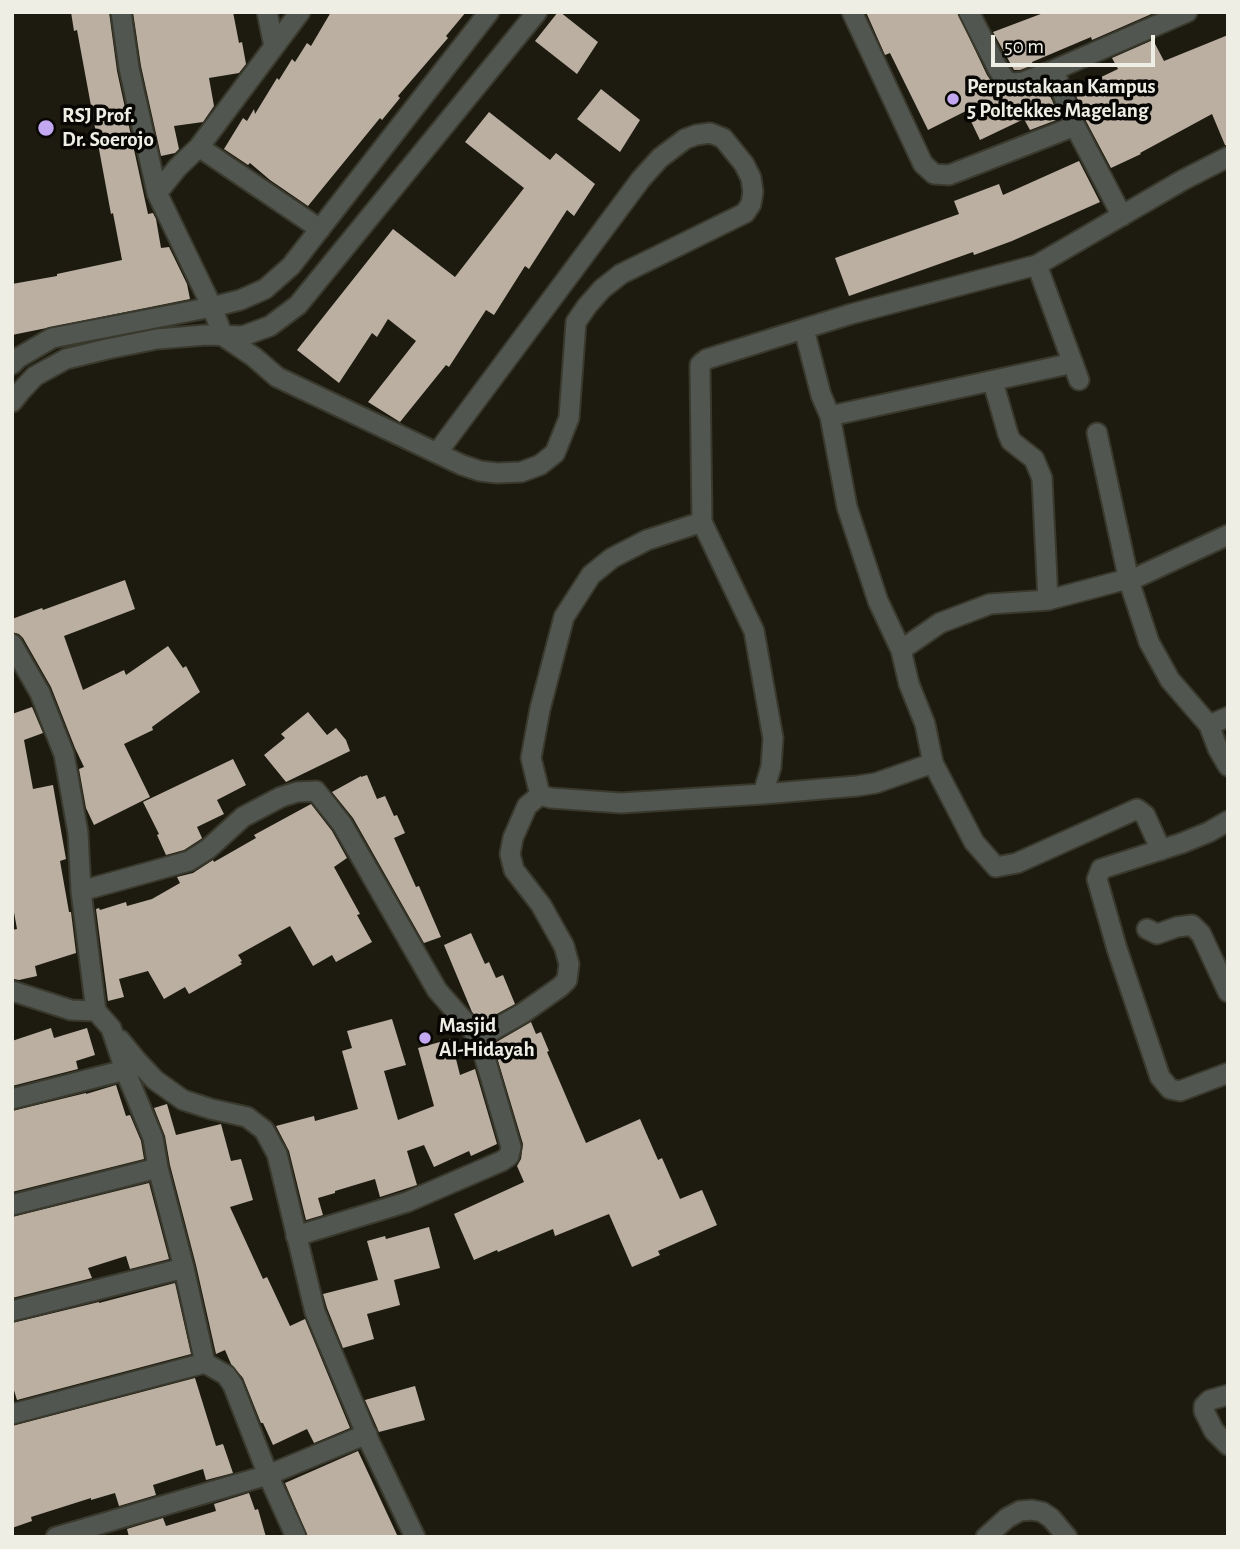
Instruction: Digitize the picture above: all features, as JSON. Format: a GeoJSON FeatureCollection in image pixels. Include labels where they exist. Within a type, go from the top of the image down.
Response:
{"type":"FeatureCollection","features":[{"type":"Feature","properties":{"kind":"street"},"geometry":{"type":"LineString","coordinates":[[121,12],[129,68],[157,194],[223,335],[277,377],[462,465],[480,471],[520,472],[540,465],[555,453],[569,418],[576,323],[587,306],[621,274],[745,213],[751,204],[753,192],[751,178],[744,164],[723,138],[710,134],[685,139],[660,158],[641,179],[437,453]]}},
{"type":"Feature","properties":{"kind":"street"},"geometry":{"type":"LineString","coordinates":[[267,12],[274,46]]}},
{"type":"Feature","properties":{"kind":"street"},"geometry":{"type":"LineString","coordinates":[[157,194],[199,146],[300,12]]}},
{"type":"Feature","properties":{"kind":"street"},"geometry":{"type":"LineString","coordinates":[[14,360],[52,338],[212,307],[240,300],[265,289],[291,266],[489,12]]}},
{"type":"Feature","properties":{"kind":"street"},"geometry":{"type":"LineString","coordinates":[[12,402],[35,376],[66,359],[157,339],[206,335],[243,336],[270,326],[298,304],[537,12]]}},
{"type":"Feature","properties":{"kind":"street"},"geometry":{"type":"LineString","coordinates":[[852,12],[923,164],[934,174],[948,175],[1075,125]]}},
{"type":"Feature","properties":{"kind":"street"},"geometry":{"type":"LineString","coordinates":[[969,12],[998,69],[1006,80],[1013,83],[1023,82],[1187,12]]}},
{"type":"Feature","properties":{"kind":"street"},"geometry":{"type":"LineString","coordinates":[[1054,69],[1075,125],[1122,216]]}},
{"type":"Feature","properties":{"kind":"street"},"geometry":{"type":"LineString","coordinates":[[199,146],[320,229]]}},
{"type":"Feature","properties":{"kind":"street"},"geometry":{"type":"LineString","coordinates":[[763,794],[771,767],[773,738],[754,631],[702,522],[700,365],[707,359],[851,314],[1037,265],[1183,180],[1228,157]]}},
{"type":"Feature","properties":{"kind":"street"},"geometry":{"type":"LineString","coordinates":[[830,416],[993,382],[1076,372],[1037,265]]}},
{"type":"Feature","properties":{"kind":"street"},"geometry":{"type":"LineString","coordinates":[[804,329],[821,395],[830,416],[847,506],[878,601],[901,650],[909,684],[925,724],[933,764],[974,842],[996,867],[1017,863],[1137,809],[1145,815],[1161,850]]}},
{"type":"Feature","properties":{"kind":"street"},"geometry":{"type":"LineString","coordinates":[[993,382],[1011,441],[1034,459],[1042,478],[1048,600]]}},
{"type":"Feature","properties":{"kind":"street"},"geometry":{"type":"LineString","coordinates":[[1097,433],[1129,581],[1149,642],[1170,680],[1209,725],[1228,766]]}},
{"type":"Feature","properties":{"kind":"street"},"geometry":{"type":"LineString","coordinates":[[479,1038],[523,1013],[567,980],[569,964],[564,946],[541,905],[514,870],[510,854],[513,838],[534,800],[531,758],[540,709],[564,617],[591,575],[612,558],[647,540],[702,522]]}},
{"type":"Feature","properties":{"kind":"street"},"geometry":{"type":"LineString","coordinates":[[901,650],[940,623],[990,604],[1048,600],[1120,580],[1129,581],[1228,535]]}},
{"type":"Feature","properties":{"kind":"street"},"geometry":{"type":"LineString","coordinates":[[12,644],[40,693],[64,754],[78,833],[81,891],[96,1011],[146,1071],[183,1100],[211,1110],[247,1116],[264,1130],[277,1154],[314,1312],[415,1537]]}},
{"type":"Feature","properties":{"kind":"street"},"geometry":{"type":"LineString","coordinates":[[1209,725],[1228,717]]}},
{"type":"Feature","properties":{"kind":"street"},"geometry":{"type":"LineString","coordinates":[[534,800],[551,798],[621,803],[828,790],[867,785],[933,764]]}},
{"type":"Feature","properties":{"kind":"street"},"geometry":{"type":"LineString","coordinates":[[81,891],[189,861],[208,849],[243,817],[281,797],[297,792],[316,791],[342,824],[437,990],[479,1038],[511,1147],[509,1156],[407,1202],[296,1236]]}},
{"type":"Feature","properties":{"kind":"street"},"geometry":{"type":"LineString","coordinates":[[1228,821],[1209,832],[1101,869],[1097,878],[1117,949],[1160,1077],[1170,1089],[1180,1091],[1228,1073]]}},
{"type":"Feature","properties":{"kind":"street"},"geometry":{"type":"LineString","coordinates":[[1147,929],[1157,934],[1192,925],[1201,934],[1228,992]]}},
{"type":"Feature","properties":{"kind":"street"},"geometry":{"type":"LineString","coordinates":[[12,991],[71,1010],[96,1011]]}},
{"type":"Feature","properties":{"kind":"street"},"geometry":{"type":"LineString","coordinates":[[111,1028],[153,1138],[205,1363]]}},
{"type":"Feature","properties":{"kind":"street"},"geometry":{"type":"LineString","coordinates":[[12,1099],[125,1070]]}},
{"type":"Feature","properties":{"kind":"street"},"geometry":{"type":"LineString","coordinates":[[12,1205],[158,1168]]}},
{"type":"Feature","properties":{"kind":"street"},"geometry":{"type":"LineString","coordinates":[[12,1311],[184,1268]]}},
{"type":"Feature","properties":{"kind":"street"},"geometry":{"type":"LineString","coordinates":[[12,1414],[205,1363],[226,1375],[233,1385],[268,1475],[296,1537]]}},
{"type":"Feature","properties":{"kind":"street"},"geometry":{"type":"LineString","coordinates":[[1228,1395],[1210,1400],[1204,1406],[1204,1411],[1214,1431],[1228,1446]]}},
{"type":"Feature","properties":{"kind":"street"},"geometry":{"type":"LineString","coordinates":[[57,1537],[268,1475],[367,1434]]}},
{"type":"Feature","properties":{"kind":"street"},"geometry":{"type":"LineString","coordinates":[[986,1537],[1007,1518],[1020,1511],[1032,1510],[1051,1518],[1067,1537]]}},
{"type":"Feature","properties":{"kind":"building"},"geometry":{"type":"Polygon","coordinates":[[[71,12],[109,12],[117,71],[148,214],[153,213],[156,219],[161,248],[169,247],[187,284],[190,299],[12,335],[12,284],[122,260],[77,30],[74,31],[71,12]]]}},
{"type":"Feature","properties":{"kind":"building"},"geometry":{"type":"Polygon","coordinates":[[[133,12],[233,12],[239,43],[242,42],[246,64],[239,73],[209,78],[214,106],[203,122],[174,126],[179,149],[175,153],[161,156],[141,66],[133,12]]]}},
{"type":"Feature","properties":{"kind":"building"},"geometry":{"type":"Polygon","coordinates":[[[331,12],[466,12],[446,36],[448,38],[398,96],[400,98],[382,120],[380,118],[308,206],[250,163],[248,165],[224,149],[243,118],[247,121],[254,109],[255,114],[292,59],[295,62],[307,43],[311,46],[331,12]]]}},
{"type":"Feature","properties":{"kind":"building"},"geometry":{"type":"Polygon","coordinates":[[[558,12],[598,42],[577,74],[535,41],[558,12]]]}},
{"type":"Feature","properties":{"kind":"building"},"geometry":{"type":"Polygon","coordinates":[[[866,12],[957,12],[996,88],[1003,93],[1014,95],[1027,94],[1045,87],[1059,119],[1030,130],[1024,119],[980,140],[966,111],[928,130],[890,53],[885,55],[866,12]]]}},
{"type":"Feature","properties":{"kind":"building"},"geometry":{"type":"Polygon","coordinates":[[[1046,12],[1156,12],[1032,62],[1033,65],[1014,70],[993,32],[1046,12]]]}},
{"type":"Feature","properties":{"kind":"building"},"geometry":{"type":"Polygon","coordinates":[[[1228,35],[1228,145],[1225,145],[1212,114],[1111,168],[1086,121],[1074,90],[1118,69],[1112,58],[1153,40],[1164,61],[1228,35]]]}},
{"type":"Feature","properties":{"kind":"building"},"geometry":{"type":"Polygon","coordinates":[[[601,89],[640,120],[620,152],[577,119],[601,89]]]}},
{"type":"Feature","properties":{"kind":"building"},"geometry":{"type":"Polygon","coordinates":[[[489,112],[550,160],[556,153],[595,184],[574,216],[567,210],[529,269],[525,266],[494,315],[486,310],[449,367],[446,365],[400,422],[368,402],[416,341],[388,319],[377,337],[372,333],[339,383],[297,350],[393,229],[455,277],[524,188],[465,142],[489,112]]]}},
{"type":"Feature","properties":{"kind":"building"},"geometry":{"type":"Polygon","coordinates":[[[1079,161],[1100,202],[1012,241],[849,296],[835,258],[959,214],[954,201],[999,184],[1003,195],[1079,161]]]}},
{"type":"Feature","properties":{"kind":"building"},"geometry":{"type":"Polygon","coordinates":[[[125,580],[135,609],[64,636],[83,690],[124,670],[126,675],[168,646],[183,668],[186,666],[200,692],[152,727],[153,730],[124,744],[150,797],[94,825],[86,808],[79,769],[84,767],[51,687],[23,638],[12,632],[12,619],[125,580]]]}},
{"type":"Feature","properties":{"kind":"building"},"geometry":{"type":"Polygon","coordinates":[[[32,707],[43,733],[24,740],[33,789],[53,785],[66,859],[60,861],[76,953],[35,966],[37,976],[19,980],[14,979],[12,970],[12,930],[17,929],[12,901],[12,714],[32,707]]]}},
{"type":"Feature","properties":{"kind":"building"},"geometry":{"type":"Polygon","coordinates":[[[308,712],[327,735],[336,728],[346,740],[350,751],[286,782],[264,755],[285,738],[281,734],[308,712]]]}},
{"type":"Feature","properties":{"kind":"building"},"geometry":{"type":"Polygon","coordinates":[[[233,759],[246,785],[217,800],[224,814],[197,827],[201,839],[184,850],[166,855],[143,802],[233,759]]]}},
{"type":"Feature","properties":{"kind":"building"},"geometry":{"type":"Polygon","coordinates":[[[367,775],[377,799],[385,796],[394,816],[397,815],[405,833],[394,838],[441,937],[424,943],[353,818],[332,792],[367,775]]]}},
{"type":"Feature","properties":{"kind":"building"},"geometry":{"type":"Polygon","coordinates":[[[311,804],[332,831],[347,858],[334,867],[372,942],[336,962],[332,955],[313,966],[290,926],[238,955],[242,964],[189,994],[185,987],[164,999],[148,971],[119,979],[124,997],[108,1001],[96,909],[126,902],[127,906],[152,899],[180,883],[177,877],[193,873],[213,860],[214,862],[256,838],[254,835],[311,804]]]}},
{"type":"Feature","properties":{"kind":"building"},"geometry":{"type":"Polygon","coordinates":[[[471,933],[485,964],[489,962],[496,978],[503,975],[515,1004],[482,1022],[472,1012],[444,945],[471,933]]]}},
{"type":"Feature","properties":{"kind":"building"},"geometry":{"type":"Polygon","coordinates":[[[392,1019],[406,1065],[384,1071],[398,1120],[434,1106],[418,1048],[451,1039],[460,1075],[475,1069],[497,1144],[471,1156],[469,1151],[434,1167],[424,1145],[407,1151],[417,1185],[380,1197],[375,1179],[335,1191],[318,1198],[323,1215],[306,1220],[289,1151],[276,1126],[314,1116],[315,1121],[358,1109],[342,1051],[352,1048],[347,1031],[392,1019]]]}},
{"type":"Feature","properties":{"kind":"building"},"geometry":{"type":"Polygon","coordinates":[[[531,1022],[536,1034],[541,1032],[586,1143],[640,1119],[658,1160],[662,1158],[680,1199],[702,1190],[717,1225],[658,1251],[660,1255],[632,1267],[609,1214],[555,1236],[553,1229],[474,1260],[454,1214],[524,1182],[517,1166],[523,1144],[493,1044],[531,1022]]]}},
{"type":"Feature","properties":{"kind":"building"},"geometry":{"type":"Polygon","coordinates":[[[51,1028],[54,1038],[87,1028],[95,1055],[76,1061],[78,1069],[12,1086],[12,1041],[51,1028]]]}},
{"type":"Feature","properties":{"kind":"building"},"geometry":{"type":"Polygon","coordinates":[[[116,1085],[126,1116],[130,1115],[141,1141],[144,1159],[12,1192],[12,1111],[116,1085]]]}},
{"type":"Feature","properties":{"kind":"building"},"geometry":{"type":"Polygon","coordinates":[[[167,1104],[176,1135],[221,1124],[231,1161],[241,1159],[253,1200],[230,1207],[263,1279],[267,1277],[290,1326],[305,1319],[350,1428],[314,1443],[307,1429],[273,1445],[243,1378],[231,1364],[225,1350],[216,1354],[165,1136],[154,1108],[167,1104]]]}},
{"type":"Feature","properties":{"kind":"building"},"geometry":{"type":"Polygon","coordinates":[[[149,1183],[169,1259],[130,1269],[126,1256],[88,1268],[92,1278],[12,1298],[12,1217],[149,1183]]]}},
{"type":"Feature","properties":{"kind":"building"},"geometry":{"type":"Polygon","coordinates":[[[429,1227],[440,1268],[394,1280],[400,1305],[367,1314],[374,1339],[343,1348],[323,1294],[378,1280],[367,1241],[385,1236],[386,1239],[429,1227]]]}},
{"type":"Feature","properties":{"kind":"building"},"geometry":{"type":"Polygon","coordinates":[[[175,1283],[191,1354],[17,1400],[12,1384],[12,1323],[175,1283]]]}},
{"type":"Feature","properties":{"kind":"building"},"geometry":{"type":"Polygon","coordinates":[[[195,1378],[216,1446],[223,1444],[233,1473],[206,1480],[203,1469],[153,1485],[156,1495],[119,1506],[115,1493],[91,1498],[31,1517],[32,1521],[12,1528],[12,1426],[195,1378]]]}},
{"type":"Feature","properties":{"kind":"building"},"geometry":{"type":"Polygon","coordinates":[[[415,1386],[425,1420],[379,1432],[365,1400],[415,1386]]]}},
{"type":"Feature","properties":{"kind":"building"},"geometry":{"type":"Polygon","coordinates":[[[358,1451],[398,1537],[308,1537],[285,1483],[358,1451]]]}},
{"type":"Feature","properties":{"kind":"building"},"geometry":{"type":"Polygon","coordinates":[[[249,1493],[255,1510],[258,1509],[266,1537],[129,1537],[127,1529],[163,1518],[166,1526],[216,1511],[214,1504],[249,1493]]]}},
{"type":"Feature","properties":{"kind":"place","name":"Perpustakaan Kampus 5 Poltekkes Magelang"},"geometry":{"type":"Point","coordinates":[953,99]}},
{"type":"Feature","properties":{"kind":"place","name":"RSJ Prof. Dr. Soerojo"},"geometry":{"type":"Point","coordinates":[46,128]}},
{"type":"Feature","properties":{"kind":"place","name":"Masjid Al-Hidayah"},"geometry":{"type":"Point","coordinates":[425,1038]}}]}
